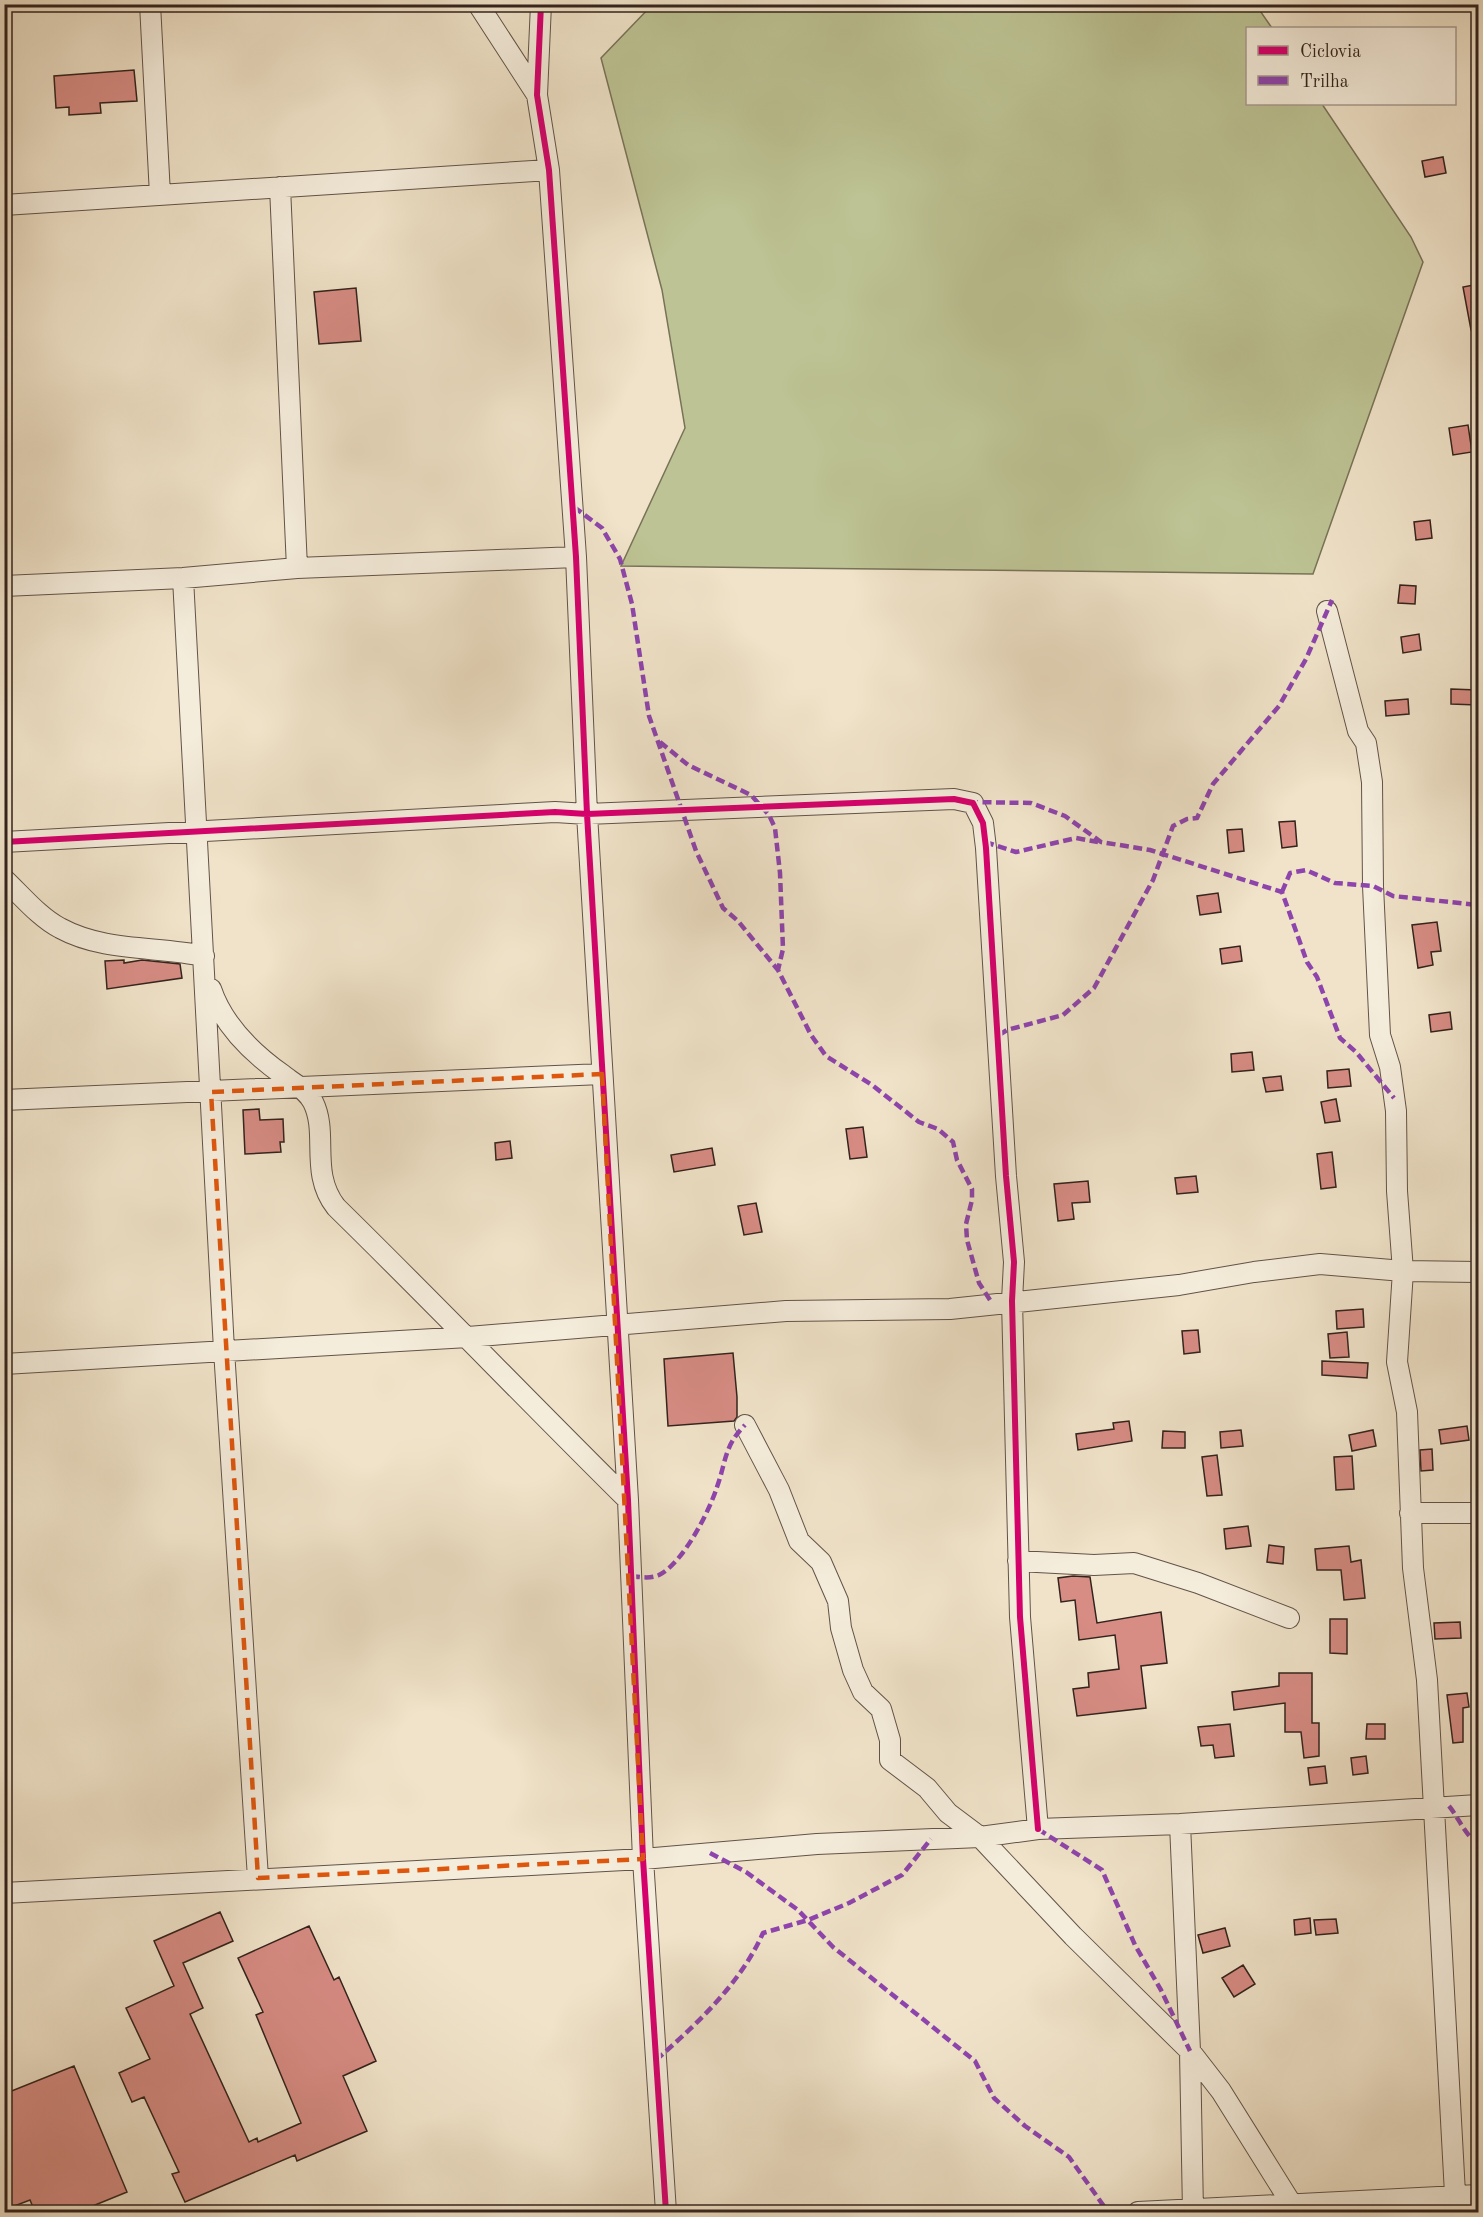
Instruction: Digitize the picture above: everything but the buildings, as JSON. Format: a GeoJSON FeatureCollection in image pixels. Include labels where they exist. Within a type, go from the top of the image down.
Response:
{"type":"FeatureCollection","features":[{"type":"Feature","properties":{"kind":"street"},"geometry":{"type":"LineString","coordinates":[[150,4],[160,195]]}},
{"type":"Feature","properties":{"kind":"street"},"geometry":{"type":"LineString","coordinates":[[478,4],[537,95]]}},
{"type":"Feature","properties":{"kind":"street"},"geometry":{"type":"LineString","coordinates":[[541,4],[537,95],[549,170],[576,557],[587,814],[619,1325],[643,1859],[666,2212]]}},
{"type":"Feature","properties":{"kind":"street"},"geometry":{"type":"LineString","coordinates":[[4,205],[549,170]]}},
{"type":"Feature","properties":{"kind":"street"},"geometry":{"type":"LineString","coordinates":[[280,188],[297,568]]}},
{"type":"Feature","properties":{"kind":"street"},"geometry":{"type":"LineString","coordinates":[[4,586],[183,578],[297,568],[576,557]]}},
{"type":"Feature","properties":{"kind":"street"},"geometry":{"type":"LineString","coordinates":[[183,578],[224,1350],[258,1878]]}},
{"type":"Feature","properties":{"kind":"street"},"geometry":{"type":"LineString","coordinates":[[1327,611],[1358,731],[1366,743],[1372,782],[1377,992],[1380,1035],[1390,1067],[1396,1111],[1403,1271],[1397,1362],[1407,1412],[1413,1568],[1427,1680],[1432,1807],[1440,1901],[1456,2205]]}},
{"type":"Feature","properties":{"kind":"street"},"geometry":{"type":"LineString","coordinates":[[4,842],[555,812],[587,814],[954,799],[973,803],[983,823],[986,848],[998,1016],[1005,1176],[1014,1262],[1012,1301],[1020,1617],[1038,1829]]}},
{"type":"Feature","properties":{"kind":"street"},"geometry":{"type":"LineString","coordinates":[[4,879],[58,927],[83,938],[119,946],[178,950],[205,964],[216,1006],[234,1033],[282,1075],[302,1087],[314,1103],[325,1193],[336,1207],[628,1500]]}},
{"type":"Feature","properties":{"kind":"street"},"geometry":{"type":"LineString","coordinates":[[4,1100],[602,1074]]}},
{"type":"Feature","properties":{"kind":"street"},"geometry":{"type":"LineString","coordinates":[[4,1364],[468,1337],[786,1311],[950,1309],[1179,1285],[1254,1272],[1320,1264],[1403,1271],[1479,1272]]}},
{"type":"Feature","properties":{"kind":"street"},"geometry":{"type":"LineString","coordinates":[[745,1425],[779,1490],[799,1541],[821,1562],[838,1601],[841,1628],[853,1670],[862,1692],[881,1709],[890,1740],[890,1760],[927,1788],[948,1813],[980,1837],[1073,1936],[1190,2051],[1221,2091],[1291,2203]]}},
{"type":"Feature","properties":{"kind":"street"},"geometry":{"type":"LineString","coordinates":[[1410,1513],[1479,1513]]}},
{"type":"Feature","properties":{"kind":"street"},"geometry":{"type":"LineString","coordinates":[[1018,1561],[1094,1565],[1134,1563],[1198,1583],[1289,1618]]}},
{"type":"Feature","properties":{"kind":"street"},"geometry":{"type":"LineString","coordinates":[[4,1893],[643,1859],[817,1844],[980,1837],[1038,1829],[1180,1824],[1479,1805]]}},
{"type":"Feature","properties":{"kind":"street"},"geometry":{"type":"LineString","coordinates":[[1180,1824],[1190,2051],[1193,2211]]}},
{"type":"Feature","properties":{"kind":"street"},"geometry":{"type":"LineString","coordinates":[[1138,2212],[1193,2211],[1291,2203],[1333,2207],[1456,2205],[1479,2195]]}},
{"type":"Feature","properties":{"kind":"highlighted area"},"geometry":{"type":"Polygon","coordinates":[[[602,1074],[643,1859],[258,1878],[211,1092],[602,1074]]]}},
{"type":"Feature","properties":{"kind":"green space"},"geometry":{"type":"Polygon","coordinates":[[[652,5],[1256,5],[1271,27],[1246,27],[1246,105],[1323,105],[1411,237],[1423,262],[1313,574],[621,566],[685,428],[662,290],[601,58],[652,5]]]}},
{"type":"Feature","properties":{"kind":"marked path"},"geometry":{"type":"LineString","coordinates":[[574,507],[602,528],[620,559],[632,604],[649,716],[696,851],[723,908],[738,921],[778,970],[811,1035],[826,1056],[872,1085],[919,1122],[938,1129],[953,1142],[957,1160],[972,1189],[972,1200],[966,1224],[967,1240],[979,1283],[992,1303]]}},
{"type":"Feature","properties":{"kind":"marked path"},"geometry":{"type":"LineString","coordinates":[[999,1035],[1007,1030],[1063,1015],[1094,988],[1153,880],[1173,826],[1187,819],[1197,818],[1213,784],[1279,706],[1306,659],[1332,600]]}},
{"type":"Feature","properties":{"kind":"marked path"},"geometry":{"type":"LineString","coordinates":[[660,742],[688,765],[751,795],[769,815],[775,828],[780,873],[783,949],[778,970]]}},
{"type":"Feature","properties":{"kind":"marked path"},"geometry":{"type":"LineString","coordinates":[[969,802],[1031,803],[1065,816],[1101,842],[1150,850],[1282,892],[1307,962],[1317,977],[1340,1038],[1356,1052],[1394,1098]]}},
{"type":"Feature","properties":{"kind":"marked path"},"geometry":{"type":"LineString","coordinates":[[985,842],[1016,852],[1076,838],[1098,842]]}},
{"type":"Feature","properties":{"kind":"marked path"},"geometry":{"type":"LineString","coordinates":[[1282,892],[1290,873],[1306,870],[1335,883],[1373,886],[1393,896],[1478,905]]}},
{"type":"Feature","properties":{"kind":"marked path"},"geometry":{"type":"LineString","coordinates":[[631,1576],[659,1575],[677,1560],[701,1523],[713,1497],[729,1447],[745,1425]]}},
{"type":"Feature","properties":{"kind":"marked path"},"geometry":{"type":"LineString","coordinates":[[1449,1806],[1473,1840],[1478,1843]]}},
{"type":"Feature","properties":{"kind":"marked path"},"geometry":{"type":"LineString","coordinates":[[1038,1829],[1102,1870],[1135,1945],[1161,1990],[1190,2051]]}},
{"type":"Feature","properties":{"kind":"marked path"},"geometry":{"type":"LineString","coordinates":[[656,2060],[717,2002],[754,1952],[763,1933],[808,1920],[849,1903],[902,1875],[931,1839]]}},
{"type":"Feature","properties":{"kind":"marked path"},"geometry":{"type":"LineString","coordinates":[[710,1853],[746,1872],[798,1910],[833,1947],[975,2061],[994,2098],[1025,2126],[1069,2157],[1108,2212]]}},
{"type":"Feature","properties":{"kind":"cycle path"},"geometry":{"type":"LineString","coordinates":[[541,4],[537,95],[549,170],[576,557],[587,814],[628,1500],[643,1859],[666,2212]]}},
{"type":"Feature","properties":{"kind":"cycle path"},"geometry":{"type":"LineString","coordinates":[[4,842],[555,812],[587,814],[954,799],[973,803],[983,823],[986,848],[1006,1176],[1014,1262],[1012,1301],[1020,1617],[1038,1829]]}}]}
